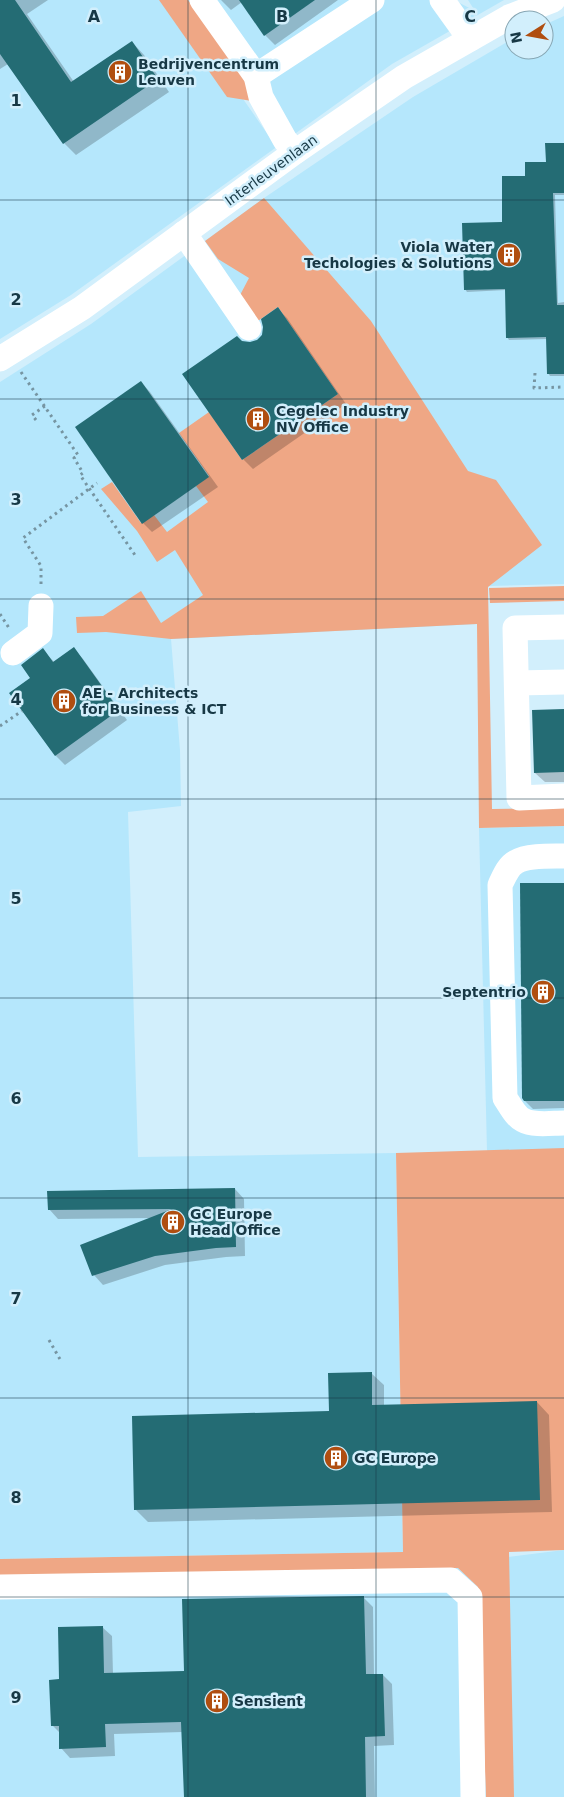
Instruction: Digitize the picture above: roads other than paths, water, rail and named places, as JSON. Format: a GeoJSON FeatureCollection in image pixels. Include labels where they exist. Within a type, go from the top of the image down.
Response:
{"type":"FeatureCollection","features":[{"type":"Feature","properties":{"kind":"street"},"geometry":{"type":"LineString","coordinates":[[202,0],[256,76],[261,97],[285,140],[295,152]]}},
{"type":"Feature","properties":{"kind":"street"},"geometry":{"type":"LineString","coordinates":[[256,76],[372,0]]}},
{"type":"Feature","properties":{"kind":"street"},"geometry":{"type":"LineString","coordinates":[[442,0],[470,39]]}},
{"type":"Feature","properties":{"kind":"street","name":"Interleuvenlaan"},"geometry":{"type":"LineString","coordinates":[[4,357],[82,308],[295,152],[404,77],[509,17],[553,0]]}},
{"type":"Feature","properties":{"kind":"street"},"geometry":{"type":"LineString","coordinates":[[184,234],[249,328]]}},
{"type":"Feature","properties":{"kind":"street"},"geometry":{"type":"LineString","coordinates":[[13,653],[40,633],[41,606]]}},
{"type":"Feature","properties":{"kind":"street"},"geometry":{"type":"LineString","coordinates":[[564,627],[516,628],[519,798],[564,796]]}},
{"type":"Feature","properties":{"kind":"street"},"geometry":{"type":"LineString","coordinates":[[517,683],[564,682]]}},
{"type":"Feature","properties":{"kind":"street"},"geometry":{"type":"LineString","coordinates":[[564,856],[536,857],[516,861],[505,873],[500,885],[505,1098],[523,1120],[539,1124],[564,1123]]}},
{"type":"Feature","properties":{"kind":"street"},"geometry":{"type":"LineString","coordinates":[[0,1587],[451,1580],[470,1598],[473,1797]]}},
{"type":"Feature","properties":{"kind":"place","name":"Bedrijvencentrum Leuven"},"geometry":{"type":"Point","coordinates":[120,72]}},
{"type":"Feature","properties":{"kind":"place","name":"Viola Water Techologies & Solutions"},"geometry":{"type":"Point","coordinates":[509,255]}},
{"type":"Feature","properties":{"kind":"place","name":"Cegelec Industry NV Office"},"geometry":{"type":"Point","coordinates":[258,419]}},
{"type":"Feature","properties":{"kind":"place","name":"AE - Architects for Business & ICT"},"geometry":{"type":"Point","coordinates":[64,701]}},
{"type":"Feature","properties":{"kind":"place","name":"Septentrio"},"geometry":{"type":"Point","coordinates":[543,992]}},
{"type":"Feature","properties":{"kind":"place","name":"GC Europe Head Office"},"geometry":{"type":"Point","coordinates":[173,1222]}},
{"type":"Feature","properties":{"kind":"place","name":"GC Europe"},"geometry":{"type":"Point","coordinates":[336,1458]}},
{"type":"Feature","properties":{"kind":"place","name":"Sensient"},"geometry":{"type":"Point","coordinates":[217,1701]}}]}
